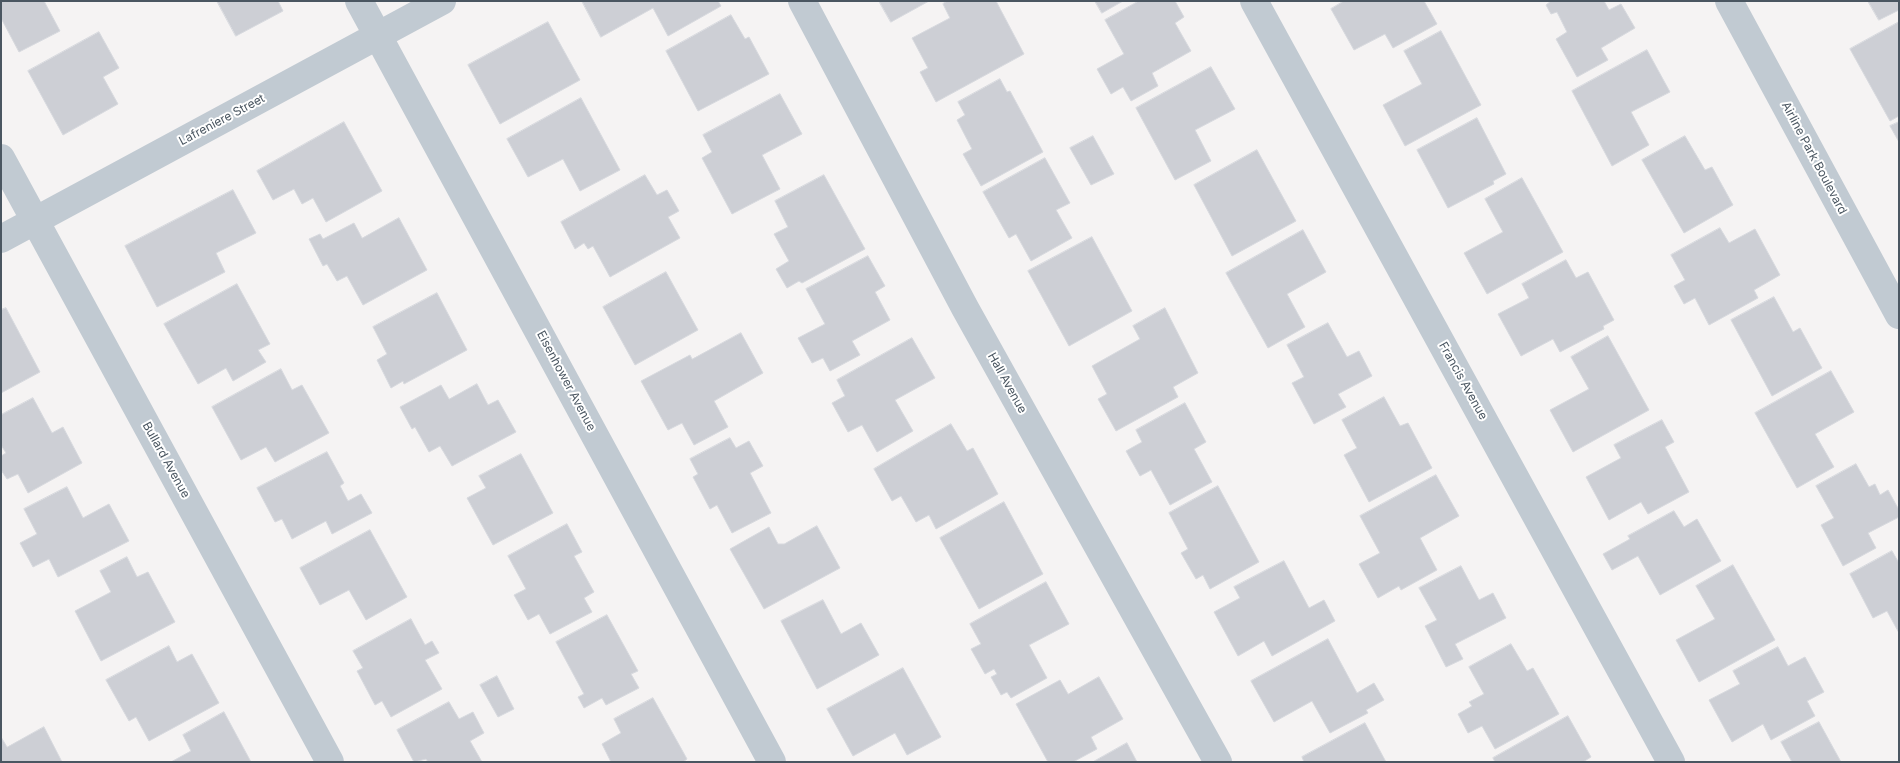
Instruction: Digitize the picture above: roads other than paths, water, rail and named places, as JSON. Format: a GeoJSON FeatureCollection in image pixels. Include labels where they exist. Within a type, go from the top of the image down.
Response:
{"type":"FeatureCollection","features":[{"type":"Feature","properties":{"kind":"street","name":"Eisenhower Avenue"},"geometry":{"type":"LineString","coordinates":[[359,1],[772,762]]}},
{"type":"Feature","properties":{"kind":"street","name":"Lafreniere Street"},"geometry":{"type":"LineString","coordinates":[[1,239],[442,1]]}},
{"type":"Feature","properties":{"kind":"street","name":"Hall Avenue"},"geometry":{"type":"LineString","coordinates":[[802,1],[970,317],[1218,762]]}},
{"type":"Feature","properties":{"kind":"street","name":"Francis Avenue"},"geometry":{"type":"LineString","coordinates":[[1254,1],[1671,762]]}},
{"type":"Feature","properties":{"kind":"street","name":"Airline Park Boulevard"},"geometry":{"type":"LineString","coordinates":[[1728,1],[1899,315]]}},
{"type":"Feature","properties":{"kind":"street","name":"Bullard Avenue"},"geometry":{"type":"LineString","coordinates":[[1,158],[330,762]]}}]}
